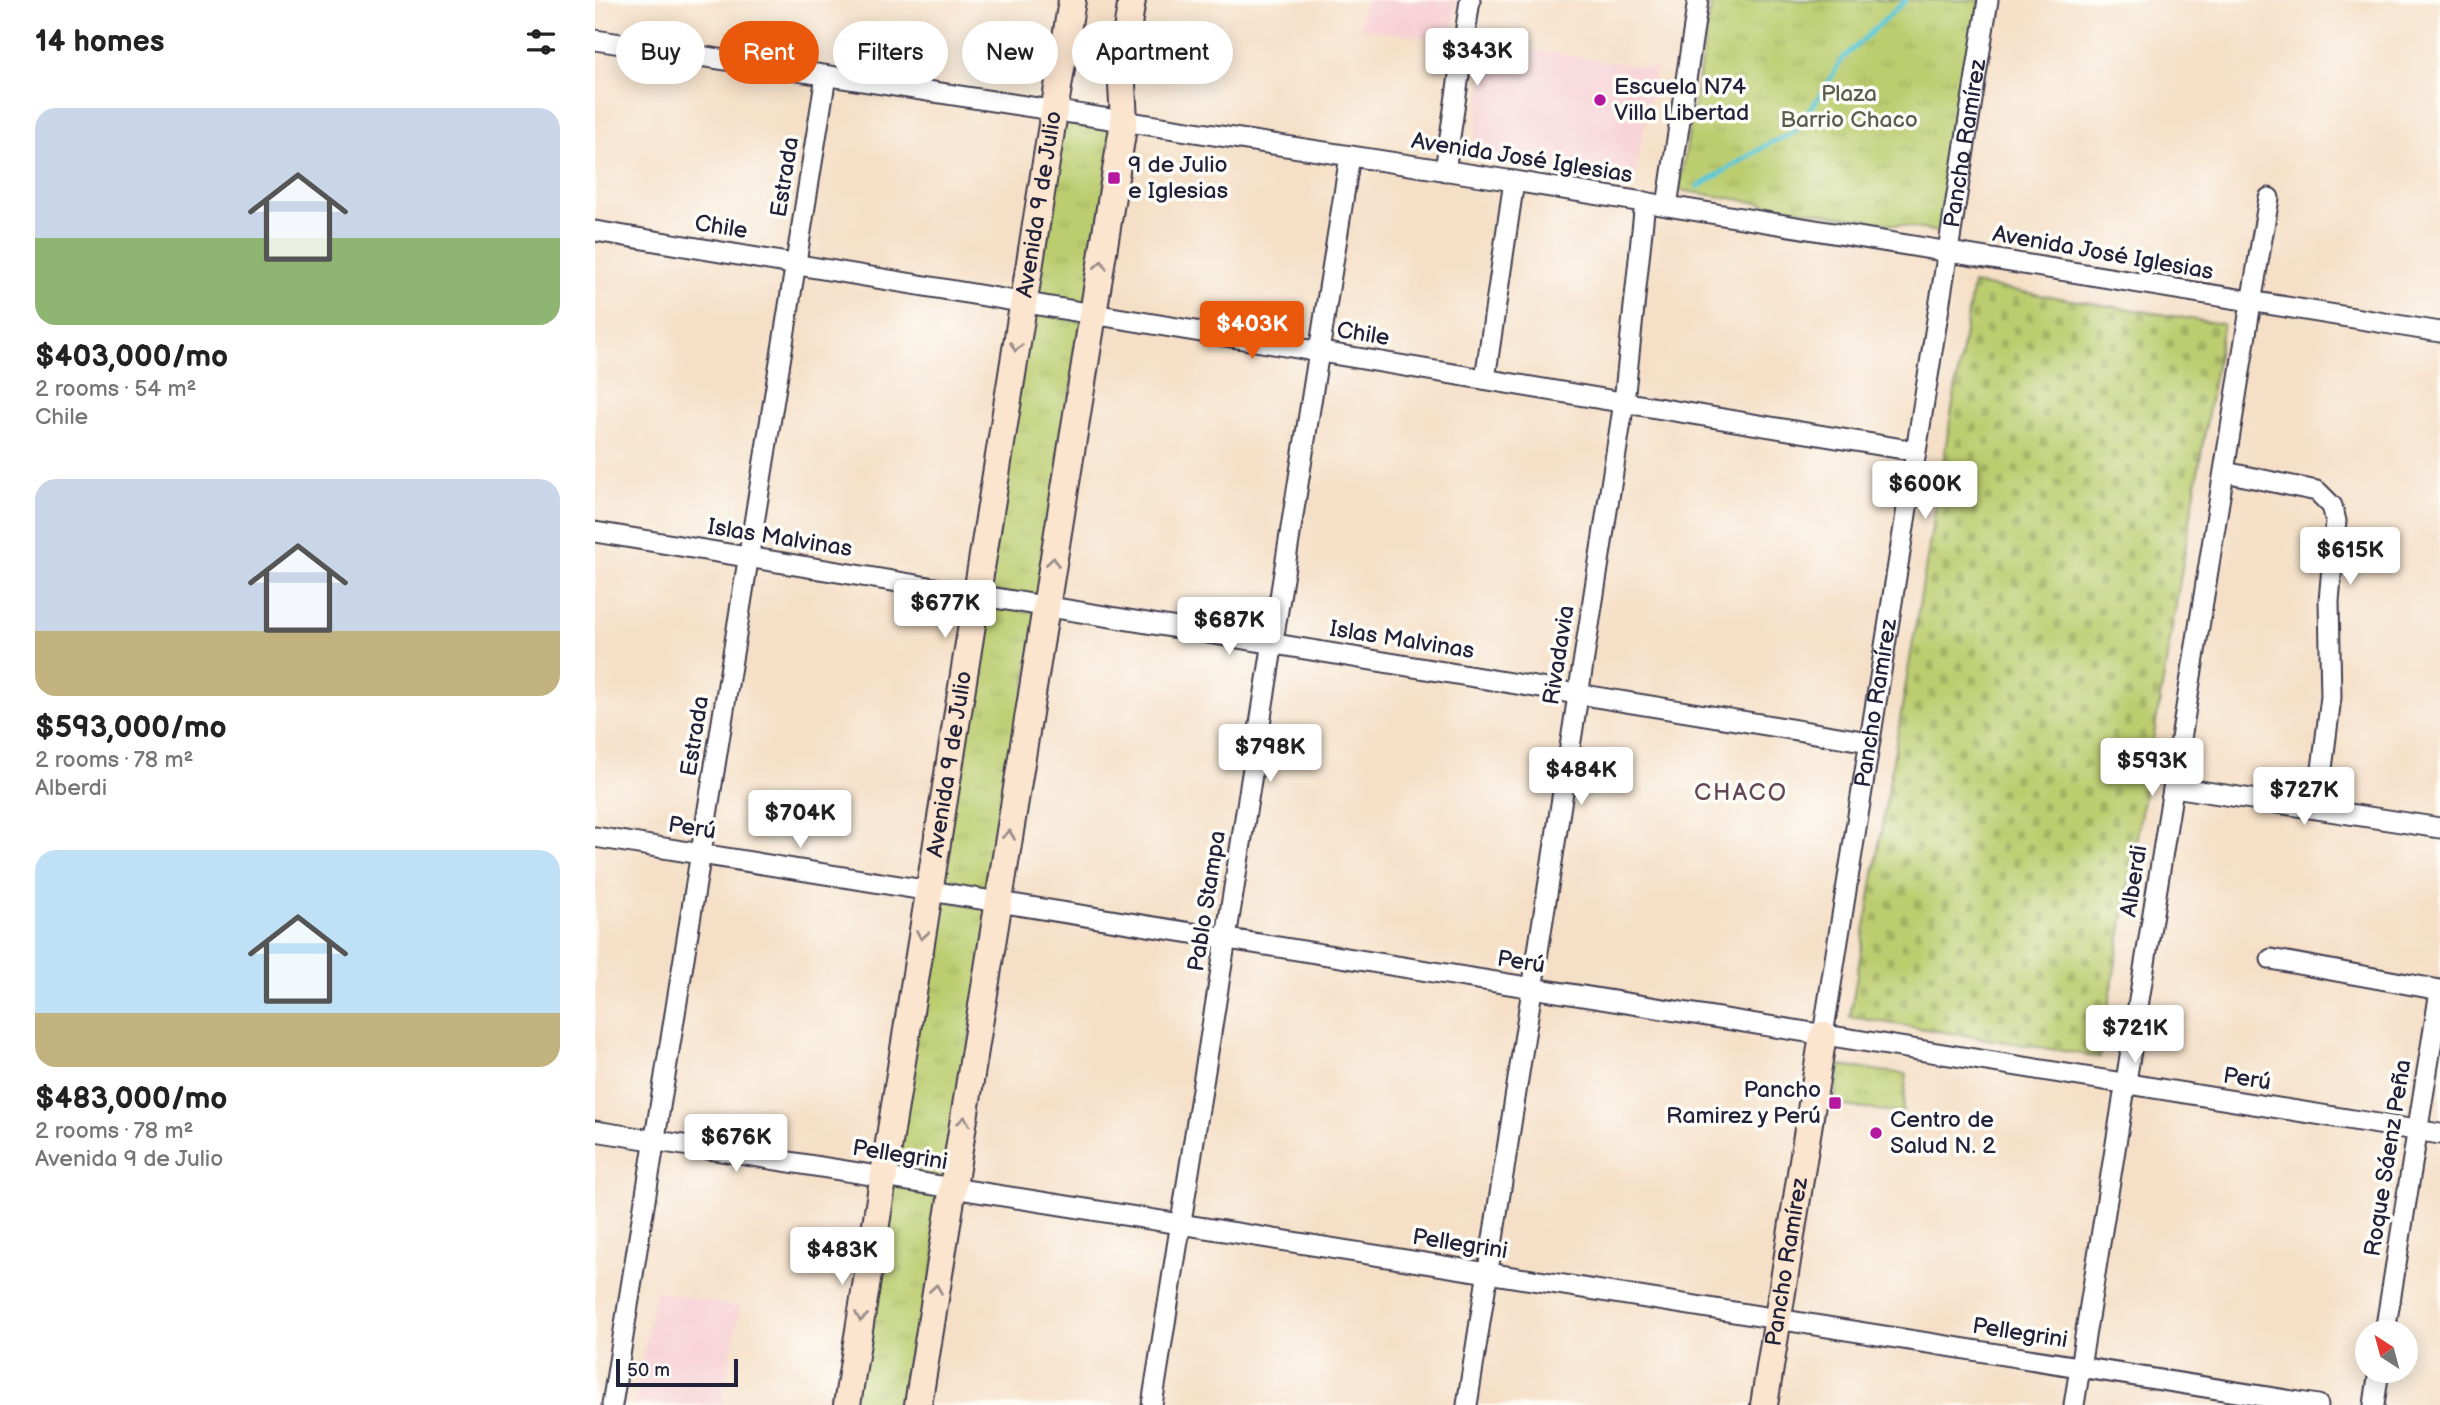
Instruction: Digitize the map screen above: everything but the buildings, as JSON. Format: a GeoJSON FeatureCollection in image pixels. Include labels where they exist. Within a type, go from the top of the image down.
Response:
{"type":"FeatureCollection","features":[{"type":"Feature","properties":{"kind":"main road","name":"Avenida 9 de Julio"},"geometry":{"type":"LineString","coordinates":[[847,1405],[1072,0]]}},
{"type":"Feature","properties":{"kind":"main road"},"geometry":{"type":"LineString","coordinates":[[918,1405],[1124,121],[1121,67],[1132,0]]}},
{"type":"Feature","properties":{"kind":"main road","name":"Pancho Ramírez"},"geometry":{"type":"LineString","coordinates":[[1765,1405],[1823,1035]]}},
{"type":"Feature","properties":{"kind":"street"},"geometry":{"type":"LineString","coordinates":[[1445,171],[1470,0]]}},
{"type":"Feature","properties":{"kind":"street"},"geometry":{"type":"LineString","coordinates":[[1667,206],[1698,0]]}},
{"type":"Feature","properties":{"kind":"street","name":"Pancho Ramírez"},"geometry":{"type":"LineString","coordinates":[[1823,1035],[1988,0]]}},
{"type":"Feature","properties":{"kind":"street","name":"Avenida José Iglesias"},"geometry":{"type":"LineString","coordinates":[[595,40],[1514,181],[2440,332]]}},
{"type":"Feature","properties":{"kind":"street","name":"Estrada"},"geometry":{"type":"LineString","coordinates":[[612,1405],[826,76]]}},
{"type":"Feature","properties":{"kind":"street","name":"Pablo Stampa"},"geometry":{"type":"LineString","coordinates":[[1152,1405],[1350,156]]}},
{"type":"Feature","properties":{"kind":"street"},"geometry":{"type":"LineString","coordinates":[[1485,379],[1514,181]]}},
{"type":"Feature","properties":{"kind":"street","name":"Alberdi"},"geometry":{"type":"LineString","coordinates":[[2074,1405],[2269,198]]}},
{"type":"Feature","properties":{"kind":"street","name":"Rivadavia"},"geometry":{"type":"LineString","coordinates":[[1467,1405],[1624,402],[1645,202]]}},
{"type":"Feature","properties":{"kind":"street","name":"Chile"},"geometry":{"type":"LineString","coordinates":[[595,231],[1915,451]]}},
{"type":"Feature","properties":{"kind":"street"},"geometry":{"type":"LineString","coordinates":[[2225,472],[2317,491],[2332,506],[2336,521],[2329,601],[2330,697],[2317,809]]}},
{"type":"Feature","properties":{"kind":"street","name":"Islas Malvinas"},"geometry":{"type":"LineString","coordinates":[[595,532],[1869,743]]}},
{"type":"Feature","properties":{"kind":"street"},"geometry":{"type":"LineString","coordinates":[[2174,787],[2440,828]]}},
{"type":"Feature","properties":{"kind":"street","name":"Perú"},"geometry":{"type":"LineString","coordinates":[[595,837],[2440,1134]]}},
{"type":"Feature","properties":{"kind":"street"},"geometry":{"type":"LineString","coordinates":[[2271,959],[2440,991]]}},
{"type":"Feature","properties":{"kind":"street","name":"Roque Sáenz Peña"},"geometry":{"type":"LineString","coordinates":[[2387,1320],[2440,991]]}},
{"type":"Feature","properties":{"kind":"street","name":"Pellegrini"},"geometry":{"type":"LineString","coordinates":[[595,1131],[2318,1405]]}},
{"type":"Feature","properties":{"kind":"street"},"geometry":{"type":"LineString","coordinates":[[2374,1405],[2377,1383]]}},
{"type":"Feature","properties":{"kind":"shaded area"},"geometry":{"type":"Polygon","coordinates":[[[1365,0],[1457,0],[1451,41],[1360,28],[1365,0]]]}},
{"type":"Feature","properties":{"kind":"shaded area"},"geometry":{"type":"Polygon","coordinates":[[[1488,43],[1656,69],[1634,180],[1478,156],[1473,149],[1488,43]]]}},
{"type":"Feature","properties":{"kind":"shaded area"},"geometry":{"type":"Polygon","coordinates":[[[655,1291],[740,1307],[721,1405],[634,1405],[655,1291]]]}},
{"type":"Feature","properties":{"kind":"green space","name":"Plaza Barrio Chaco"},"geometry":{"type":"Polygon","coordinates":[[[1712,0],[1980,0],[1940,232],[1679,190],[1712,0]]]}},
{"type":"Feature","properties":{"kind":"green space"},"geometry":{"type":"Polygon","coordinates":[[[1059,122],[1116,130],[1086,304],[1032,295],[1059,122]]]}},
{"type":"Feature","properties":{"kind":"green space"},"geometry":{"type":"Polygon","coordinates":[[[1973,284],[2223,324],[2100,1057],[1850,1017],[1973,284]]]}},
{"type":"Feature","properties":{"kind":"green space"},"geometry":{"type":"Polygon","coordinates":[[[1029,312],[1082,322],[1040,597],[984,590],[1029,312]]]}},
{"type":"Feature","properties":{"kind":"green space"},"geometry":{"type":"Polygon","coordinates":[[[983,604],[1037,613],[993,893],[936,886],[983,604]]]}},
{"type":"Feature","properties":{"kind":"green space"},"geometry":{"type":"Polygon","coordinates":[[[935,900],[990,908],[947,1181],[890,1172],[935,900]]]}},
{"type":"Feature","properties":{"kind":"green space"},"geometry":{"type":"Polygon","coordinates":[[[1840,1066],[1907,1074],[1902,1113],[1834,1105],[1840,1066]]]}},
{"type":"Feature","properties":{"kind":"green space"},"geometry":{"type":"Polygon","coordinates":[[[887,1184],[945,1193],[911,1405],[852,1405],[887,1184]]]}},
{"type":"Feature","properties":{"kind":"waterway"},"geometry":{"type":"LineString","coordinates":[[1698,187],[1770,143],[1793,133],[1842,59],[1906,0]]}},
{"type":"Feature","properties":{"kind":"place","name":"Escuela N74 Villa Libertad"},"geometry":{"type":"Point","coordinates":[1600,100]}},
{"type":"Feature","properties":{"kind":"place","name":"9 de Julio e Iglesias"},"geometry":{"type":"Point","coordinates":[1114,178]}},
{"type":"Feature","properties":{"kind":"place","name":"Pancho Ramirez y Perú"},"geometry":{"type":"Point","coordinates":[1835,1103]}},
{"type":"Feature","properties":{"kind":"place","name":"Centro de Salud N. 2"},"geometry":{"type":"Point","coordinates":[1876,1133]}},
{"type":"Feature","properties":{"kind":"district","name":"CHACO"},"geometry":{"type":"Point","coordinates":[1741,792]}}]}
